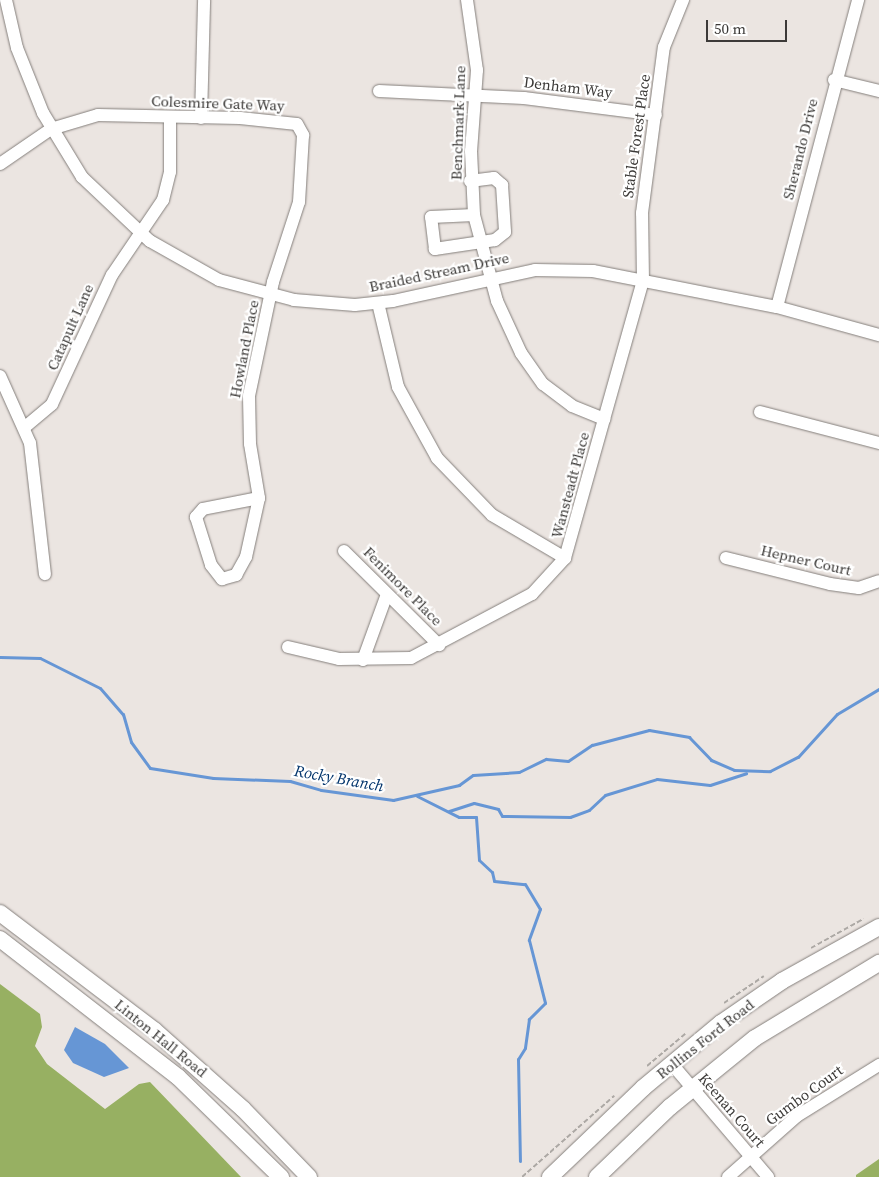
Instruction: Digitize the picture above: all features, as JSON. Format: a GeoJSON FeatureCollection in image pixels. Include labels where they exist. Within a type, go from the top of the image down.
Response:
{"type":"FeatureCollection","features":[{"type":"Feature","properties":{"kind":"main road","name":"Linton Hall Road"},"geometry":{"type":"LineString","coordinates":[[0,913],[154,1030],[243,1109],[309,1177]]}},
{"type":"Feature","properties":{"kind":"main road","name":"Rollins Ford Road"},"geometry":{"type":"LineString","coordinates":[[550,1177],[670,1064],[750,1002],[879,927]]}},
{"type":"Feature","properties":{"kind":"main road","name":"Linton Hall Road"},"geometry":{"type":"LineString","coordinates":[[0,939],[178,1077],[281,1177]]}},
{"type":"Feature","properties":{"kind":"main road","name":"Rollins Ford Road"},"geometry":{"type":"LineString","coordinates":[[597,1177],[692,1088],[804,1006],[879,963]]}},
{"type":"Feature","properties":{"kind":"street","name":"Braided Stream Drive"},"geometry":{"type":"LineString","coordinates":[[6,0],[26,74],[51,129],[94,191],[141,234],[193,268],[270,296],[333,304],[378,303],[490,277],[564,270],[643,280],[777,307],[879,335]]}},
{"type":"Feature","properties":{"kind":"street"},"geometry":{"type":"LineString","coordinates":[[201,118],[204,0]]}},
{"type":"Feature","properties":{"kind":"street","name":"Benchmark Lane"},"geometry":{"type":"LineString","coordinates":[[467,0],[476,46],[476,94],[470,181],[474,215],[490,277],[508,328],[533,373],[572,406],[605,419]]}},
{"type":"Feature","properties":{"kind":"street","name":"Stable Forest Place"},"geometry":{"type":"LineString","coordinates":[[643,280],[642,213],[666,35],[683,0]]}},
{"type":"Feature","properties":{"kind":"street","name":"Sherando Drive"},"geometry":{"type":"LineString","coordinates":[[777,307],[834,80],[858,0]]}},
{"type":"Feature","properties":{"kind":"street"},"geometry":{"type":"LineString","coordinates":[[834,80],[879,91]]}},
{"type":"Feature","properties":{"kind":"street","name":"Denham Way"},"geometry":{"type":"LineString","coordinates":[[379,91],[476,94],[656,115]]}},
{"type":"Feature","properties":{"kind":"street","name":"Colesmire Gate Way"},"geometry":{"type":"LineString","coordinates":[[0,164],[51,129],[98,115],[291,121],[301,129],[299,202],[270,296]]}},
{"type":"Feature","properties":{"kind":"street","name":"Catapult Lane"},"geometry":{"type":"LineString","coordinates":[[25,427],[52,404],[112,275],[156,214],[167,188],[170,117]]}},
{"type":"Feature","properties":{"kind":"street"},"geometry":{"type":"LineString","coordinates":[[470,181],[494,178],[502,185],[505,232],[481,243],[440,251],[432,245],[431,217],[474,215]]}},
{"type":"Feature","properties":{"kind":"street","name":"Wansteadt Place"},"geometry":{"type":"LineString","coordinates":[[288,647],[362,660],[411,658],[439,645],[532,594],[565,558],[643,280]]}},
{"type":"Feature","properties":{"kind":"street","name":"Howland Place"},"geometry":{"type":"LineString","coordinates":[[259,498],[203,509],[196,517],[211,565],[222,579],[236,575],[246,557],[258,520],[259,498],[250,444],[250,396],[270,296]]}},
{"type":"Feature","properties":{"kind":"street"},"geometry":{"type":"LineString","coordinates":[[378,303],[398,387],[437,458],[492,515],[565,558]]}},
{"type":"Feature","properties":{"kind":"street"},"geometry":{"type":"LineString","coordinates":[[0,376],[25,427],[45,574]]}},
{"type":"Feature","properties":{"kind":"street"},"geometry":{"type":"LineString","coordinates":[[760,412],[879,443]]}},
{"type":"Feature","properties":{"kind":"street","name":"Fenimore Place"},"geometry":{"type":"LineString","coordinates":[[344,551],[439,645]]}},
{"type":"Feature","properties":{"kind":"street","name":"Hepner Court"},"geometry":{"type":"LineString","coordinates":[[726,558],[830,584],[859,588],[879,581]]}},
{"type":"Feature","properties":{"kind":"street"},"geometry":{"type":"LineString","coordinates":[[362,660],[387,594]]}},
{"type":"Feature","properties":{"kind":"street","name":"Keenan Court"},"geometry":{"type":"LineString","coordinates":[[670,1064],[768,1177]]}},
{"type":"Feature","properties":{"kind":"street","name":"Gumbo Court"},"geometry":{"type":"LineString","coordinates":[[728,1177],[797,1116],[879,1065]]}},
{"type":"Feature","properties":{"kind":"green space"},"geometry":{"type":"Polygon","coordinates":[[[0,984],[40,1014],[42,1027],[35,1046],[47,1064],[105,1109],[139,1084],[150,1082],[241,1177],[0,1177],[0,984]]]}},
{"type":"Feature","properties":{"kind":"green space"},"geometry":{"type":"Polygon","coordinates":[[[879,1159],[879,1177],[856,1177],[856,1175],[879,1159]]]}},
{"type":"Feature","properties":{"kind":"water"},"geometry":{"type":"Polygon","coordinates":[[[75,1027],[105,1044],[129,1068],[104,1077],[73,1063],[64,1050],[75,1027]]]}},
{"type":"Feature","properties":{"kind":"waterway","name":"Rocky Branch"},"geometry":{"type":"LineString","coordinates":[[0,657],[40,658],[100,688],[123,714],[131,742],[150,768],[213,778],[290,781],[321,790],[393,800],[459,785],[473,775],[519,772],[546,759],[568,761],[592,745],[649,730],[689,737],[711,760],[734,770],[770,771],[798,757],[837,714],[879,689]]}},
{"type":"Feature","properties":{"kind":"waterway"},"geometry":{"type":"LineString","coordinates":[[449,811],[474,803],[498,809],[502,816],[570,817],[589,810],[605,795],[657,779],[710,785],[746,773]]}},
{"type":"Feature","properties":{"kind":"waterway"},"geometry":{"type":"LineString","coordinates":[[417,796],[459,817],[476,817],[479,860],[492,872],[494,881],[525,884],[540,909],[529,940],[545,1003],[529,1019],[525,1048],[518,1059],[520,1161]]}}]}
